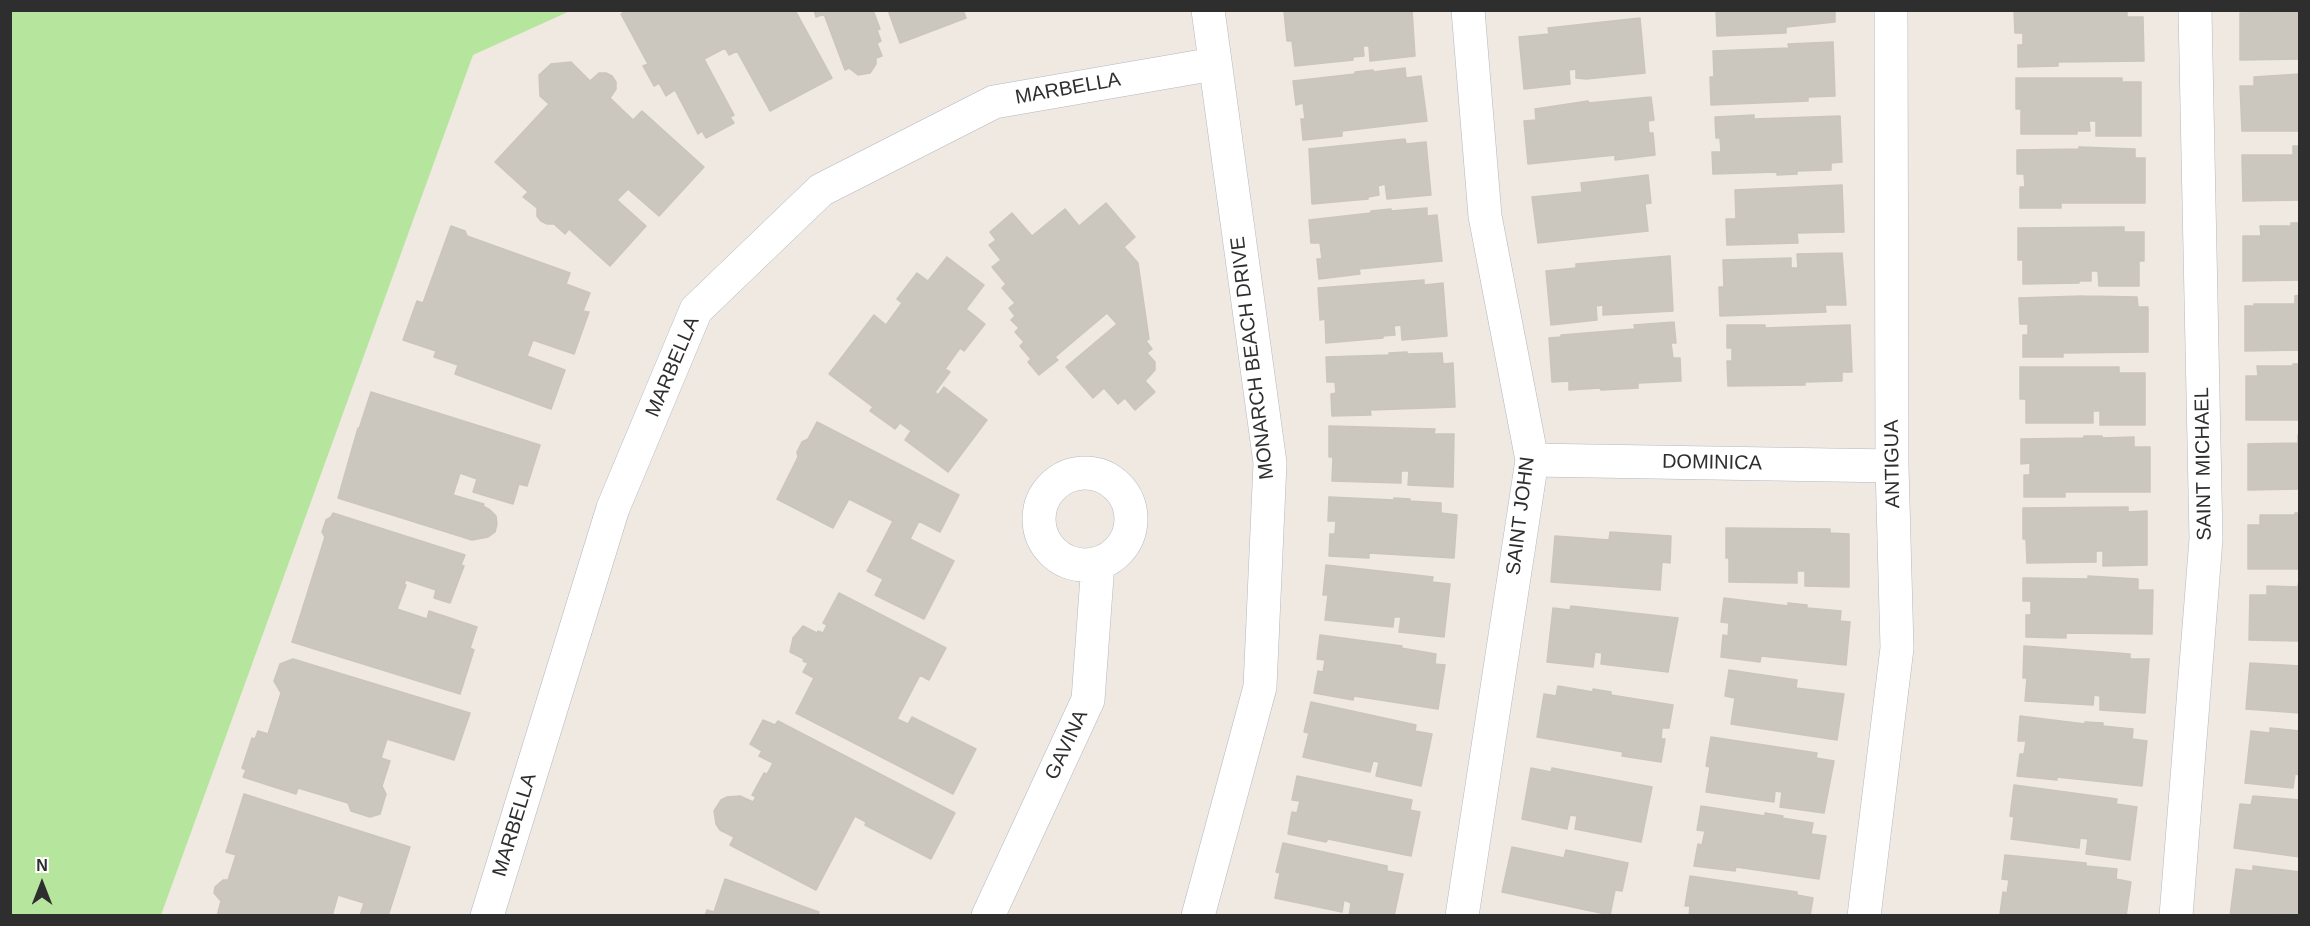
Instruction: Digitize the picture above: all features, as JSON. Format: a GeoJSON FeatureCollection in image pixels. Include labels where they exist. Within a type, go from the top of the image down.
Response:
{"type":"FeatureCollection","features":[{"type":"Feature","properties":{"kind":"street","name":"MONARCH BEACH DRIVE"},"geometry":{"type":"LineString","coordinates":[[1198,915],[1260,687],[1270,463],[1208,10]]}},
{"type":"Feature","properties":{"kind":"street","name":"SAINT JOHN"},"geometry":{"type":"LineString","coordinates":[[1462,915],[1532,460],[1485,216],[1468,10]]}},
{"type":"Feature","properties":{"kind":"street","name":"ANTIGUA"},"geometry":{"type":"LineString","coordinates":[[1864,915],[1897,648],[1892,466],[1891,10]]}},
{"type":"Feature","properties":{"kind":"street","name":"SAINT MICHAEL"},"geometry":{"type":"LineString","coordinates":[[2176,915],[2206,539],[2195,10]]}},
{"type":"Feature","properties":{"kind":"street","name":"MARBELLA"},"geometry":{"type":"LineString","coordinates":[[487,915],[613,508],[696,310],[821,190],[994,102],[1214,64]]}},
{"type":"Feature","properties":{"kind":"street","name":"DOMINICA"},"geometry":{"type":"LineString","coordinates":[[1532,460],[1892,466]]}},
{"type":"Feature","properties":{"kind":"street","name":"GAVINA"},"geometry":{"type":"LineString","coordinates":[[988,915],[1088,700],[1098,563]]}},
{"type":"Feature","properties":{"kind":"green space"},"geometry":{"type":"Polygon","coordinates":[[[10,11],[570,11],[473,55],[161,915],[11,915],[10,11]]]}},
{"type":"Feature","properties":{"kind":"building"},"geometry":{"type":"Polygon","coordinates":[[[627,10],[795,10],[832,78],[770,111],[737,51],[729,55],[725,48],[704,59],[734,115],[730,117],[734,123],[706,138],[702,131],[698,134],[675,90],[666,96],[659,83],[654,86],[643,66],[648,64],[621,14],[627,10]]]}},
{"type":"Feature","properties":{"kind":"building"},"geometry":{"type":"Polygon","coordinates":[[[814,10],[873,10],[880,29],[877,30],[881,41],[877,43],[882,56],[876,58],[876,64],[870,73],[858,75],[849,68],[845,70],[824,14],[816,17],[814,10]]]}},
{"type":"Feature","properties":{"kind":"building"},"geometry":{"type":"Polygon","coordinates":[[[888,10],[963,10],[966,18],[900,43],[888,10]]]}},
{"type":"Feature","properties":{"kind":"building"},"geometry":{"type":"Polygon","coordinates":[[[1412,10],[1415,56],[1370,61],[1369,46],[1363,46],[1364,56],[1353,57],[1353,60],[1295,66],[1292,41],[1287,41],[1284,11],[1412,10]]]}},
{"type":"Feature","properties":{"kind":"building"},"geometry":{"type":"Polygon","coordinates":[[[1716,10],[1835,10],[1835,22],[1786,27],[1786,33],[1717,36],[1716,10]]]}},
{"type":"Feature","properties":{"kind":"building"},"geometry":{"type":"Polygon","coordinates":[[[2014,10],[2127,10],[2127,17],[2143,17],[2144,61],[2058,62],[2058,66],[2018,67],[2018,45],[2023,45],[2023,33],[2015,33],[2014,10]]]}},
{"type":"Feature","properties":{"kind":"building"},"geometry":{"type":"Polygon","coordinates":[[[2292,10],[2300,10],[2300,59],[2240,60],[2240,13],[2292,12],[2292,10]]]}},
{"type":"Feature","properties":{"kind":"building"},"geometry":{"type":"Polygon","coordinates":[[[1640,18],[1645,73],[1586,79],[1576,78],[1576,69],[1569,70],[1570,84],[1524,89],[1519,37],[1549,34],[1548,28],[1640,18]]]}},
{"type":"Feature","properties":{"kind":"building"},"geometry":{"type":"Polygon","coordinates":[[[1833,42],[1835,96],[1808,97],[1808,101],[1711,105],[1710,77],[1714,77],[1713,51],[1789,48],[1788,44],[1833,42]]]}},
{"type":"Feature","properties":{"kind":"building"},"geometry":{"type":"Polygon","coordinates":[[[571,62],[590,81],[599,73],[612,76],[616,82],[616,89],[610,98],[633,120],[642,111],[704,167],[659,216],[628,189],[617,200],[646,226],[610,266],[569,229],[565,234],[554,224],[541,221],[537,216],[537,208],[523,197],[528,192],[495,162],[549,104],[540,96],[539,75],[551,64],[571,62]]]}},
{"type":"Feature","properties":{"kind":"building"},"geometry":{"type":"Polygon","coordinates":[[[1405,68],[1406,78],[1421,76],[1427,121],[1342,131],[1342,136],[1303,140],[1301,119],[1305,119],[1303,103],[1296,105],[1293,81],[1405,68]]]}},
{"type":"Feature","properties":{"kind":"building"},"geometry":{"type":"Polygon","coordinates":[[[2300,74],[2300,131],[2242,131],[2240,86],[2254,86],[2254,77],[2300,74]]]}},
{"type":"Feature","properties":{"kind":"building"},"geometry":{"type":"Polygon","coordinates":[[[2016,78],[2122,78],[2122,82],[2141,82],[2141,136],[2096,136],[2096,121],[2089,121],[2090,131],[2077,131],[2077,134],[2021,134],[2021,109],[2016,109],[2016,78]]]}},
{"type":"Feature","properties":{"kind":"building"},"geometry":{"type":"Polygon","coordinates":[[[1651,97],[1654,120],[1648,121],[1649,133],[1653,133],[1655,155],[1615,160],[1615,155],[1528,164],[1524,121],[1536,120],[1535,109],[1588,101],[1589,103],[1651,97]]]}},
{"type":"Feature","properties":{"kind":"building"},"geometry":{"type":"Polygon","coordinates":[[[1754,115],[1754,119],[1840,116],[1842,162],[1831,163],[1831,170],[1797,171],[1797,174],[1777,175],[1777,172],[1713,174],[1712,152],[1721,152],[1720,138],[1716,138],[1715,117],[1754,115]]]}},
{"type":"Feature","properties":{"kind":"building"},"geometry":{"type":"Polygon","coordinates":[[[1405,139],[1406,144],[1426,142],[1431,195],[1387,199],[1385,184],[1378,186],[1379,195],[1368,197],[1368,199],[1312,204],[1309,149],[1405,139]]]}},
{"type":"Feature","properties":{"kind":"building"},"geometry":{"type":"Polygon","coordinates":[[[2293,146],[2300,146],[2300,200],[2243,201],[2242,155],[2293,155],[2293,146]]]}},
{"type":"Feature","properties":{"kind":"building"},"geometry":{"type":"Polygon","coordinates":[[[2079,147],[2135,149],[2135,158],[2145,158],[2145,203],[2061,203],[2061,208],[2020,208],[2020,187],[2025,187],[2024,174],[2017,174],[2017,150],[2079,149],[2079,147]]]}},
{"type":"Feature","properties":{"kind":"building"},"geometry":{"type":"Polygon","coordinates":[[[1648,175],[1651,203],[1645,204],[1648,231],[1538,243],[1532,197],[1582,192],[1581,183],[1648,175]]]}},
{"type":"Feature","properties":{"kind":"building"},"geometry":{"type":"Polygon","coordinates":[[[1842,185],[1844,232],[1797,233],[1798,243],[1727,245],[1726,219],[1736,219],[1735,190],[1842,185]]]}},
{"type":"Feature","properties":{"kind":"building"},"geometry":{"type":"Polygon","coordinates":[[[1106,203],[1135,237],[1124,247],[1138,263],[1149,339],[1146,341],[1152,349],[1147,353],[1155,362],[1155,370],[1145,381],[1155,392],[1135,410],[1125,398],[1118,404],[1104,388],[1093,398],[1066,367],[1117,324],[1107,313],[1055,357],[1058,360],[1039,375],[1028,362],[1031,359],[1020,346],[1024,342],[1015,332],[1019,328],[1011,320],[1015,316],[1009,308],[1015,303],[1002,288],[1006,284],[992,267],[1001,260],[989,245],[996,240],[990,232],[1012,213],[1032,236],[1065,209],[1079,226],[1106,203]]]}},
{"type":"Feature","properties":{"kind":"building"},"geometry":{"type":"Polygon","coordinates":[[[1427,208],[1427,216],[1437,215],[1442,261],[1359,269],[1360,274],[1319,279],[1317,259],[1322,259],[1320,243],[1311,243],[1309,220],[1371,213],[1371,211],[1427,208]]]}},
{"type":"Feature","properties":{"kind":"building"},"geometry":{"type":"Polygon","coordinates":[[[2291,223],[2300,223],[2300,280],[2243,281],[2243,236],[2261,236],[2260,226],[2291,226],[2291,223]]]}},
{"type":"Feature","properties":{"kind":"building"},"geometry":{"type":"Polygon","coordinates":[[[451,226],[465,231],[467,236],[570,273],[566,284],[590,293],[583,311],[589,312],[574,354],[533,340],[527,356],[565,370],[551,409],[455,374],[458,365],[434,357],[436,351],[403,340],[417,301],[423,303],[451,226]]]}},
{"type":"Feature","properties":{"kind":"building"},"geometry":{"type":"Polygon","coordinates":[[[2124,227],[2124,232],[2144,232],[2144,261],[2139,261],[2139,286],[2099,286],[2098,271],[2091,271],[2091,281],[2023,284],[2023,260],[2018,260],[2018,228],[2124,227]]]}},
{"type":"Feature","properties":{"kind":"building"},"geometry":{"type":"Polygon","coordinates":[[[1842,253],[1846,305],[1825,305],[1826,312],[1720,316],[1719,287],[1724,287],[1723,260],[1791,258],[1791,268],[1798,268],[1797,254],[1842,253]]]}},
{"type":"Feature","properties":{"kind":"building"},"geometry":{"type":"Polygon","coordinates":[[[1670,256],[1673,311],[1603,315],[1603,305],[1596,306],[1597,320],[1551,325],[1546,271],[1576,268],[1576,264],[1670,256]]]}},
{"type":"Feature","properties":{"kind":"building"},"geometry":{"type":"Polygon","coordinates":[[[947,257],[984,285],[966,309],[985,324],[964,351],[960,348],[945,369],[950,372],[935,392],[938,395],[944,387],[987,420],[948,472],[905,440],[911,431],[900,423],[895,429],[870,411],[873,407],[829,374],[874,315],[886,325],[902,303],[897,299],[917,273],[928,281],[947,257]]]}},
{"type":"Feature","properties":{"kind":"building"},"geometry":{"type":"Polygon","coordinates":[[[1424,280],[1424,285],[1443,283],[1447,336],[1402,340],[1401,325],[1394,326],[1395,335],[1383,336],[1383,338],[1326,343],[1325,319],[1320,320],[1318,288],[1424,280]]]}},
{"type":"Feature","properties":{"kind":"building"},"geometry":{"type":"Polygon","coordinates":[[[2300,295],[2300,350],[2245,351],[2245,306],[2295,304],[2295,296],[2300,295]]]}},
{"type":"Feature","properties":{"kind":"building"},"geometry":{"type":"Polygon","coordinates":[[[2137,297],[2138,307],[2148,307],[2148,352],[2063,353],[2063,357],[2023,357],[2023,335],[2028,335],[2028,324],[2020,324],[2019,298],[2137,297]]]}},
{"type":"Feature","properties":{"kind":"building"},"geometry":{"type":"Polygon","coordinates":[[[1674,322],[1676,343],[1671,343],[1673,358],[1680,358],[1681,381],[1638,383],[1638,388],[1601,390],[1600,388],[1569,390],[1569,381],[1552,382],[1549,338],[1635,329],[1634,325],[1674,322]]]}},
{"type":"Feature","properties":{"kind":"building"},"geometry":{"type":"Polygon","coordinates":[[[1727,325],[1765,325],[1765,328],[1850,325],[1852,372],[1842,372],[1842,381],[1805,382],[1805,385],[1728,386],[1727,361],[1732,361],[1732,348],[1727,348],[1727,325]]]}},
{"type":"Feature","properties":{"kind":"building"},"geometry":{"type":"Polygon","coordinates":[[[1407,352],[1407,354],[1442,353],[1443,364],[1453,363],[1455,407],[1370,410],[1371,415],[1332,416],[1331,394],[1336,393],[1335,382],[1327,382],[1326,357],[1389,355],[1389,353],[1407,352]]]}},
{"type":"Feature","properties":{"kind":"building"},"geometry":{"type":"Polygon","coordinates":[[[2293,364],[2300,364],[2300,420],[2246,420],[2246,376],[2258,376],[2257,366],[2293,366],[2293,364]]]}},
{"type":"Feature","properties":{"kind":"building"},"geometry":{"type":"Polygon","coordinates":[[[2020,367],[2119,367],[2119,373],[2145,373],[2145,425],[2100,425],[2100,411],[2093,411],[2093,423],[2026,423],[2026,399],[2020,399],[2020,367]]]}},
{"type":"Feature","properties":{"kind":"building"},"geometry":{"type":"Polygon","coordinates":[[[371,392],[540,445],[527,486],[519,484],[513,504],[473,492],[477,479],[460,473],[453,495],[484,504],[483,506],[496,516],[495,532],[488,537],[472,540],[338,498],[371,392]]]}},
{"type":"Feature","properties":{"kind":"building"},"geometry":{"type":"Polygon","coordinates":[[[817,422],[959,495],[940,532],[919,521],[910,539],[954,561],[924,619],[875,595],[883,579],[867,571],[893,521],[849,499],[833,528],[777,499],[798,457],[797,452],[802,442],[808,439],[817,422]]]}},
{"type":"Feature","properties":{"kind":"building"},"geometry":{"type":"Polygon","coordinates":[[[1329,426],[1435,429],[1434,434],[1454,434],[1453,487],[1408,485],[1409,471],[1401,471],[1401,483],[1332,481],[1333,457],[1329,457],[1329,426]]]}},
{"type":"Feature","properties":{"kind":"building"},"geometry":{"type":"Polygon","coordinates":[[[2298,435],[2300,435],[2300,489],[2248,490],[2248,444],[2298,443],[2298,435]]]}},
{"type":"Feature","properties":{"kind":"building"},"geometry":{"type":"Polygon","coordinates":[[[2084,436],[2134,437],[2134,447],[2150,447],[2150,492],[2065,492],[2065,497],[2024,497],[2024,475],[2030,475],[2030,463],[2021,464],[2021,439],[2084,438],[2084,436]]]}},
{"type":"Feature","properties":{"kind":"building"},"geometry":{"type":"Polygon","coordinates":[[[1329,497],[1394,500],[1394,498],[1441,503],[1441,513],[1457,515],[1454,558],[1369,553],[1369,558],[1329,556],[1330,534],[1335,534],[1336,521],[1328,521],[1329,497]]]}},
{"type":"Feature","properties":{"kind":"building"},"geometry":{"type":"Polygon","coordinates":[[[2128,507],[2128,512],[2147,511],[2147,565],[2103,566],[2103,551],[2096,551],[2096,562],[2027,563],[2026,539],[2023,539],[2023,508],[2128,507]]]}},
{"type":"Feature","properties":{"kind":"building"},"geometry":{"type":"Polygon","coordinates":[[[333,513],[465,555],[461,565],[464,566],[450,603],[434,598],[436,590],[406,580],[397,609],[427,619],[429,611],[477,627],[470,648],[474,650],[460,694],[292,642],[325,537],[322,532],[326,520],[333,513]]]}},
{"type":"Feature","properties":{"kind":"building"},"geometry":{"type":"Polygon","coordinates":[[[2295,513],[2300,513],[2300,569],[2248,569],[2248,525],[2260,525],[2260,515],[2295,515],[2295,513]]]}},
{"type":"Feature","properties":{"kind":"building"},"geometry":{"type":"Polygon","coordinates":[[[1726,528],[1830,529],[1830,533],[1849,534],[1849,587],[1805,586],[1805,571],[1797,571],[1797,583],[1729,582],[1726,528]]]}},
{"type":"Feature","properties":{"kind":"building"},"geometry":{"type":"Polygon","coordinates":[[[1610,532],[1671,536],[1670,563],[1662,562],[1660,590],[1551,582],[1555,536],[1609,540],[1610,532]]]}},
{"type":"Feature","properties":{"kind":"building"},"geometry":{"type":"Polygon","coordinates":[[[1326,565],[1433,577],[1432,582],[1450,584],[1444,637],[1399,632],[1401,617],[1394,617],[1393,627],[1325,620],[1328,595],[1323,595],[1326,565]]]}},
{"type":"Feature","properties":{"kind":"building"},"geometry":{"type":"Polygon","coordinates":[[[2088,576],[2138,579],[2138,590],[2153,590],[2152,634],[2066,633],[2066,638],[2026,637],[2026,615],[2031,615],[2031,601],[2023,601],[2023,578],[2088,579],[2088,576]]]}},
{"type":"Feature","properties":{"kind":"building"},"geometry":{"type":"Polygon","coordinates":[[[2300,584],[2300,641],[2249,640],[2250,595],[2267,595],[2267,586],[2298,587],[2300,584]]]}},
{"type":"Feature","properties":{"kind":"building"},"geometry":{"type":"Polygon","coordinates":[[[839,593],[946,648],[929,680],[920,675],[897,719],[908,724],[912,717],[976,749],[953,794],[796,713],[814,678],[803,672],[808,663],[790,652],[793,638],[803,626],[817,633],[818,631],[823,633],[827,625],[823,623],[839,593]]]}},
{"type":"Feature","properties":{"kind":"building"},"geometry":{"type":"Polygon","coordinates":[[[1724,598],[1788,606],[1788,603],[1807,605],[1807,608],[1841,611],[1840,621],[1850,622],[1846,665],[1761,656],[1760,662],[1721,657],[1723,635],[1728,636],[1729,623],[1721,622],[1724,598]]]}},
{"type":"Feature","properties":{"kind":"building"},"geometry":{"type":"Polygon","coordinates":[[[1571,606],[1678,618],[1668,672],[1601,664],[1602,653],[1595,652],[1593,667],[1547,662],[1553,608],[1570,610],[1571,606]]]}},
{"type":"Feature","properties":{"kind":"building"},"geometry":{"type":"Polygon","coordinates":[[[1320,635],[1402,646],[1401,648],[1436,654],[1435,664],[1445,665],[1438,709],[1354,696],[1353,700],[1314,693],[1318,671],[1323,672],[1325,660],[1317,659],[1320,635]]]}},
{"type":"Feature","properties":{"kind":"building"},"geometry":{"type":"Polygon","coordinates":[[[2024,646],[2130,654],[2130,659],[2149,659],[2145,713],[2100,710],[2100,696],[2094,695],[2093,705],[2025,701],[2027,678],[2023,678],[2024,646]]]}},
{"type":"Feature","properties":{"kind":"building"},"geometry":{"type":"Polygon","coordinates":[[[293,659],[470,713],[454,760],[387,739],[381,758],[390,761],[382,786],[386,794],[380,814],[370,817],[351,811],[348,803],[298,788],[296,794],[243,777],[246,770],[242,768],[252,738],[255,739],[258,731],[268,734],[281,693],[274,681],[280,664],[293,659]]]}},
{"type":"Feature","properties":{"kind":"building"},"geometry":{"type":"Polygon","coordinates":[[[2250,663],[2300,666],[2300,713],[2246,709],[2250,663]]]}},
{"type":"Feature","properties":{"kind":"building"},"geometry":{"type":"Polygon","coordinates":[[[1729,670],[1797,680],[1796,688],[1844,694],[1837,740],[1731,724],[1735,698],[1725,696],[1729,670]]]}},
{"type":"Feature","properties":{"kind":"building"},"geometry":{"type":"Polygon","coordinates":[[[1558,686],[1593,692],[1593,689],[1611,692],[1611,695],[1673,705],[1669,728],[1662,728],[1661,739],[1665,739],[1661,762],[1622,756],[1623,752],[1537,737],[1544,694],[1556,696],[1558,686]]]}},
{"type":"Feature","properties":{"kind":"building"},"geometry":{"type":"Polygon","coordinates":[[[1311,702],[1416,725],[1415,731],[1432,734],[1421,786],[1376,776],[1379,762],[1373,761],[1370,772],[1303,757],[1309,733],[1304,732],[1311,702]]]}},
{"type":"Feature","properties":{"kind":"building"},"geometry":{"type":"Polygon","coordinates":[[[2020,716],[2085,724],[2085,722],[2103,723],[2103,726],[2133,729],[2132,739],[2147,741],[2142,786],[2057,777],[2057,780],[2017,776],[2020,754],[2024,754],[2026,741],[2018,741],[2020,716]]]}},
{"type":"Feature","properties":{"kind":"building"},"geometry":{"type":"Polygon","coordinates":[[[763,720],[775,725],[778,721],[955,813],[931,859],[865,825],[866,822],[855,816],[816,890],[730,845],[734,837],[720,830],[716,824],[714,811],[721,800],[727,797],[740,796],[753,802],[756,797],[752,795],[764,773],[767,774],[773,763],[759,756],[762,751],[750,744],[763,720]]]}},
{"type":"Feature","properties":{"kind":"building"},"geometry":{"type":"Polygon","coordinates":[[[2270,728],[2300,731],[2300,775],[2295,774],[2293,788],[2245,783],[2251,731],[2270,733],[2270,728]]]}},
{"type":"Feature","properties":{"kind":"building"},"geometry":{"type":"Polygon","coordinates":[[[1711,737],[1817,753],[1816,758],[1834,761],[1824,813],[1780,807],[1782,792],[1775,791],[1774,802],[1706,792],[1710,767],[1706,766],[1711,737]]]}},
{"type":"Feature","properties":{"kind":"building"},"geometry":{"type":"Polygon","coordinates":[[[1531,768],[1551,772],[1552,768],[1652,787],[1641,842],[1575,829],[1577,816],[1570,815],[1567,829],[1522,819],[1531,768]]]}},
{"type":"Feature","properties":{"kind":"building"},"geometry":{"type":"Polygon","coordinates":[[[1297,776],[1412,800],[1410,810],[1420,812],[1411,856],[1328,839],[1326,842],[1288,834],[1292,812],[1297,813],[1300,801],[1292,800],[1297,776]]]}},
{"type":"Feature","properties":{"kind":"building"},"geometry":{"type":"Polygon","coordinates":[[[2014,785],[2117,799],[2116,804],[2137,807],[2130,860],[2086,854],[2088,839],[2080,838],[2079,848],[2011,839],[2014,817],[2010,816],[2014,785]]]}},
{"type":"Feature","properties":{"kind":"building"},"geometry":{"type":"Polygon","coordinates":[[[244,794],[410,847],[388,916],[360,916],[364,903],[338,895],[332,916],[217,916],[221,901],[214,893],[215,887],[223,880],[228,880],[236,855],[226,852],[244,794]]]}},
{"type":"Feature","properties":{"kind":"building"},"geometry":{"type":"Polygon","coordinates":[[[2253,796],[2300,800],[2300,857],[2234,848],[2240,804],[2251,805],[2253,796]]]}},
{"type":"Feature","properties":{"kind":"building"},"geometry":{"type":"Polygon","coordinates":[[[1701,806],[1765,816],[1765,813],[1813,823],[1811,834],[1826,836],[1819,879],[1736,867],[1735,871],[1694,866],[1698,844],[1702,845],[1705,831],[1697,830],[1701,806]]]}},
{"type":"Feature","properties":{"kind":"building"},"geometry":{"type":"Polygon","coordinates":[[[1283,843],[1387,866],[1387,871],[1403,874],[1394,916],[1349,916],[1351,903],[1344,900],[1342,912],[1275,898],[1280,873],[1276,872],[1283,843]]]}},
{"type":"Feature","properties":{"kind":"building"},"geometry":{"type":"Polygon","coordinates":[[[1512,847],[1564,858],[1566,850],[1628,863],[1622,891],[1615,890],[1610,915],[1502,892],[1512,847]]]}},
{"type":"Feature","properties":{"kind":"building"},"geometry":{"type":"Polygon","coordinates":[[[2005,855],[2086,863],[2086,866],[2117,869],[2116,879],[2131,882],[2126,916],[2000,914],[2003,892],[2007,893],[2009,880],[2002,879],[2005,855]]]}},
{"type":"Feature","properties":{"kind":"building"},"geometry":{"type":"Polygon","coordinates":[[[2253,866],[2300,872],[2300,916],[2283,916],[2283,914],[2276,913],[2276,916],[2230,916],[2236,869],[2253,871],[2253,866]]]}},
{"type":"Feature","properties":{"kind":"building"},"geometry":{"type":"Polygon","coordinates":[[[1690,876],[1797,892],[1797,895],[1813,898],[1810,916],[1689,916],[1690,906],[1685,906],[1690,876]]]}},
{"type":"Feature","properties":{"kind":"building"},"geometry":{"type":"Polygon","coordinates":[[[725,879],[819,912],[818,916],[705,916],[707,910],[714,912],[725,879]]]}}]}
